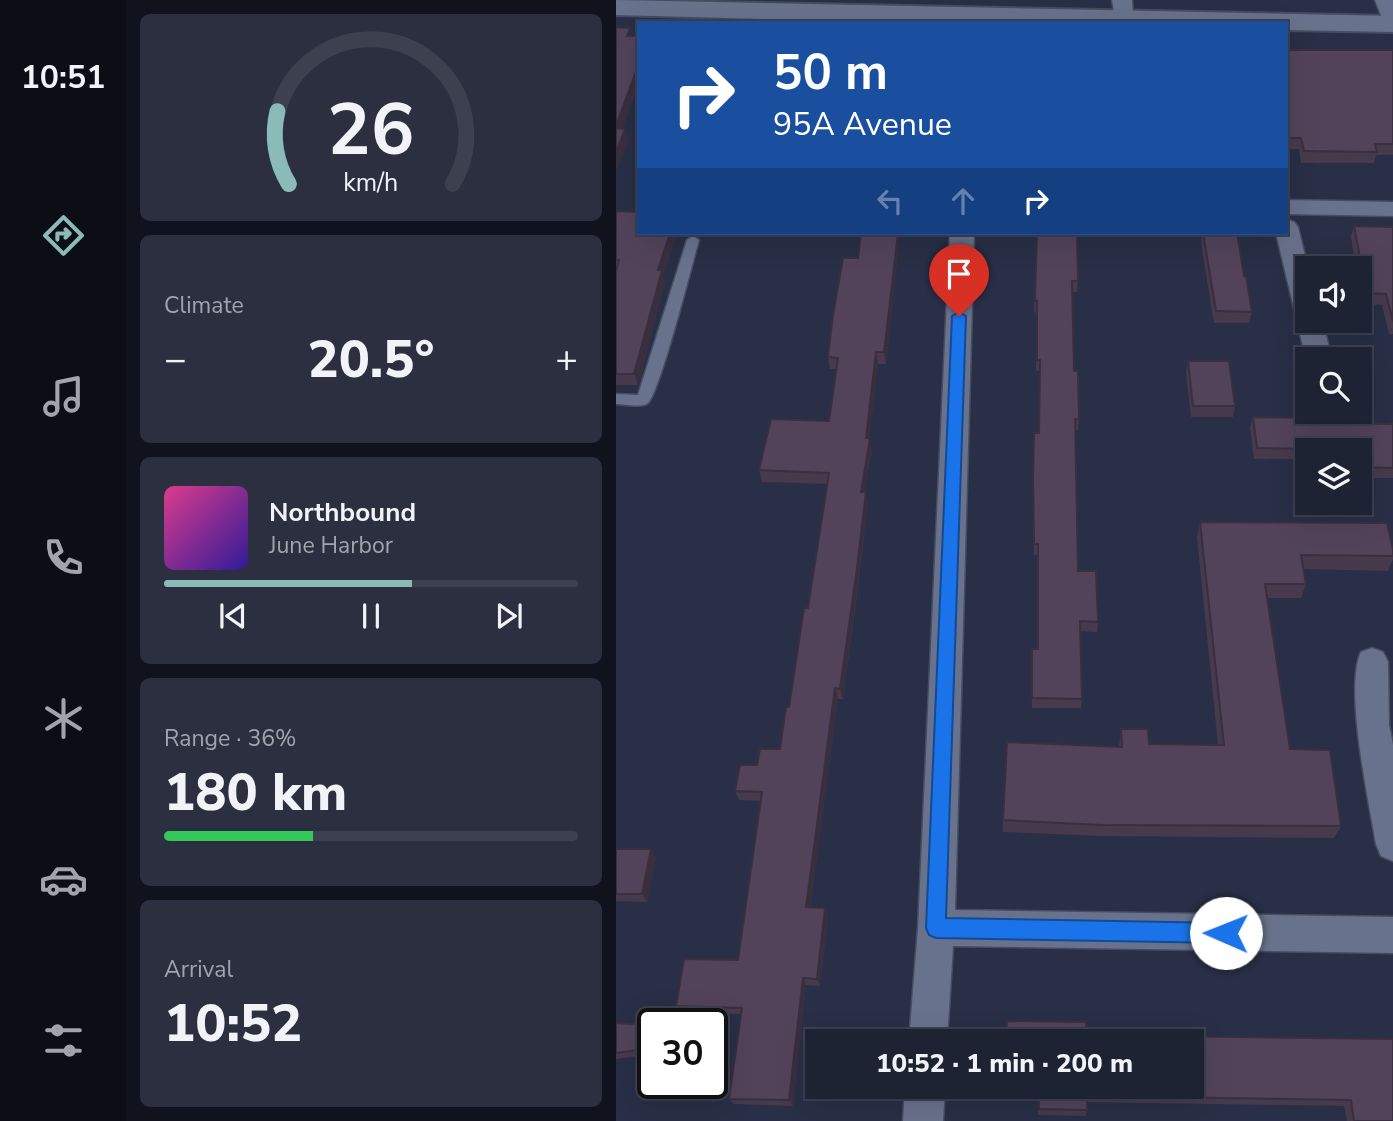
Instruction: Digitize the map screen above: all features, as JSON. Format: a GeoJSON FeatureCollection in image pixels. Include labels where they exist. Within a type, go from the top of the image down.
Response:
{"type":"FeatureCollection","features":[{"type":"Feature","properties":{"kind":"street"},"geometry":{"type":"LineString","coordinates":[[616,7],[978,20],[1123,9],[1393,24],[1385,0]]}},
{"type":"Feature","properties":{"kind":"street"},"geometry":{"type":"LineString","coordinates":[[1288,207],[1393,209]]}},
{"type":"Feature","properties":{"kind":"street"},"geometry":{"type":"LineString","coordinates":[[929,1029],[936,928],[962,235]]}},
{"type":"Feature","properties":{"kind":"street"},"geometry":{"type":"LineString","coordinates":[[1288,235],[1295,263]]}},
{"type":"Feature","properties":{"kind":"street"},"geometry":{"type":"LineString","coordinates":[[1372,662],[1373,725],[1393,844]]}},
{"type":"Feature","properties":{"kind":"street"},"geometry":{"type":"LineString","coordinates":[[936,928],[1393,936]]}},
{"type":"Feature","properties":{"kind":"street"},"geometry":{"type":"LineString","coordinates":[[923,1121],[924,1099]]}},
{"type":"Feature","properties":{"kind":"lane"},"geometry":{"type":"LineString","coordinates":[[616,399],[643,400],[653,376],[693,240]]}},
{"type":"Feature","properties":{"kind":"building"},"geometry":{"type":"Polygon","coordinates":[[[616,27],[630,28],[627,36],[637,36],[637,68],[616,126],[616,27]]]}},
{"type":"Feature","properties":{"kind":"building"},"geometry":{"type":"Polygon","coordinates":[[[1288,50],[1393,50],[1393,144],[1375,144],[1377,152],[1304,151],[1301,138],[1288,138],[1288,50]]]}},
{"type":"Feature","properties":{"kind":"building"},"geometry":{"type":"Polygon","coordinates":[[[616,128],[625,129],[616,152],[616,128]]]}},
{"type":"Feature","properties":{"kind":"building"},"geometry":{"type":"Polygon","coordinates":[[[616,211],[637,212],[637,235],[669,235],[658,270],[662,270],[634,374],[616,374],[616,271],[619,260],[616,260],[616,211]]]}},
{"type":"Feature","properties":{"kind":"building"},"geometry":{"type":"Polygon","coordinates":[[[1354,226],[1393,227],[1393,321],[1386,294],[1372,293],[1372,256],[1360,256],[1354,226]]]}},
{"type":"Feature","properties":{"kind":"building"},"geometry":{"type":"Polygon","coordinates":[[[861,235],[898,235],[884,352],[876,352],[866,438],[870,438],[861,492],[866,492],[857,568],[840,689],[835,688],[806,907],[825,908],[817,979],[803,978],[789,1100],[729,1099],[742,1008],[676,1006],[684,959],[738,960],[762,792],[735,791],[740,765],[757,765],[760,749],[780,749],[804,608],[808,608],[829,473],[759,470],[771,419],[829,421],[838,358],[828,357],[843,258],[858,258],[861,235]]]}},
{"type":"Feature","properties":{"kind":"building"},"geometry":{"type":"Polygon","coordinates":[[[1037,235],[1077,235],[1078,281],[1072,281],[1074,371],[1078,371],[1079,419],[1075,419],[1078,571],[1096,571],[1098,622],[1080,621],[1082,699],[1032,698],[1032,649],[1038,649],[1038,544],[1034,544],[1033,478],[1034,433],[1039,433],[1040,360],[1037,360],[1037,235]]]}},
{"type":"Feature","properties":{"kind":"building"},"geometry":{"type":"Polygon","coordinates":[[[1203,235],[1237,235],[1252,312],[1216,311],[1203,235]]]}},
{"type":"Feature","properties":{"kind":"building"},"geometry":{"type":"Polygon","coordinates":[[[1188,361],[1229,361],[1235,406],[1193,406],[1188,361]]]}},
{"type":"Feature","properties":{"kind":"building"},"geometry":{"type":"Polygon","coordinates":[[[1253,417],[1295,418],[1295,424],[1393,424],[1393,468],[1372,467],[1372,438],[1295,438],[1295,449],[1257,448],[1253,417]]]}},
{"type":"Feature","properties":{"kind":"building"},"geometry":{"type":"Polygon","coordinates":[[[1200,522],[1387,523],[1393,556],[1301,555],[1306,584],[1265,584],[1290,749],[1330,750],[1341,826],[1102,825],[1003,820],[1007,742],[1122,747],[1121,729],[1148,729],[1149,744],[1224,745],[1200,522]]]}},
{"type":"Feature","properties":{"kind":"building"},"geometry":{"type":"Polygon","coordinates":[[[616,849],[651,849],[642,894],[616,894],[616,849]]]}},
{"type":"Feature","properties":{"kind":"building"},"geometry":{"type":"Polygon","coordinates":[[[1007,1021],[1086,1022],[1086,1029],[1007,1029],[1007,1021]]]}},
{"type":"Feature","properties":{"kind":"building"},"geometry":{"type":"Polygon","coordinates":[[[616,1023],[637,1023],[637,1050],[616,1053],[616,1023]]]}},
{"type":"Feature","properties":{"kind":"building"},"geometry":{"type":"Polygon","coordinates":[[[1204,1037],[1393,1039],[1393,1121],[1354,1121],[1351,1100],[1204,1098],[1204,1037]]]}},
{"type":"Feature","properties":{"kind":"building"},"geometry":{"type":"Polygon","coordinates":[[[1039,1099],[1087,1099],[1087,1110],[1039,1109],[1039,1099]]]}},
{"type":"Feature","properties":{"kind":"route"},"geometry":{"type":"LineString","coordinates":[[959,316],[936,928],[1226,933]]}}]}
